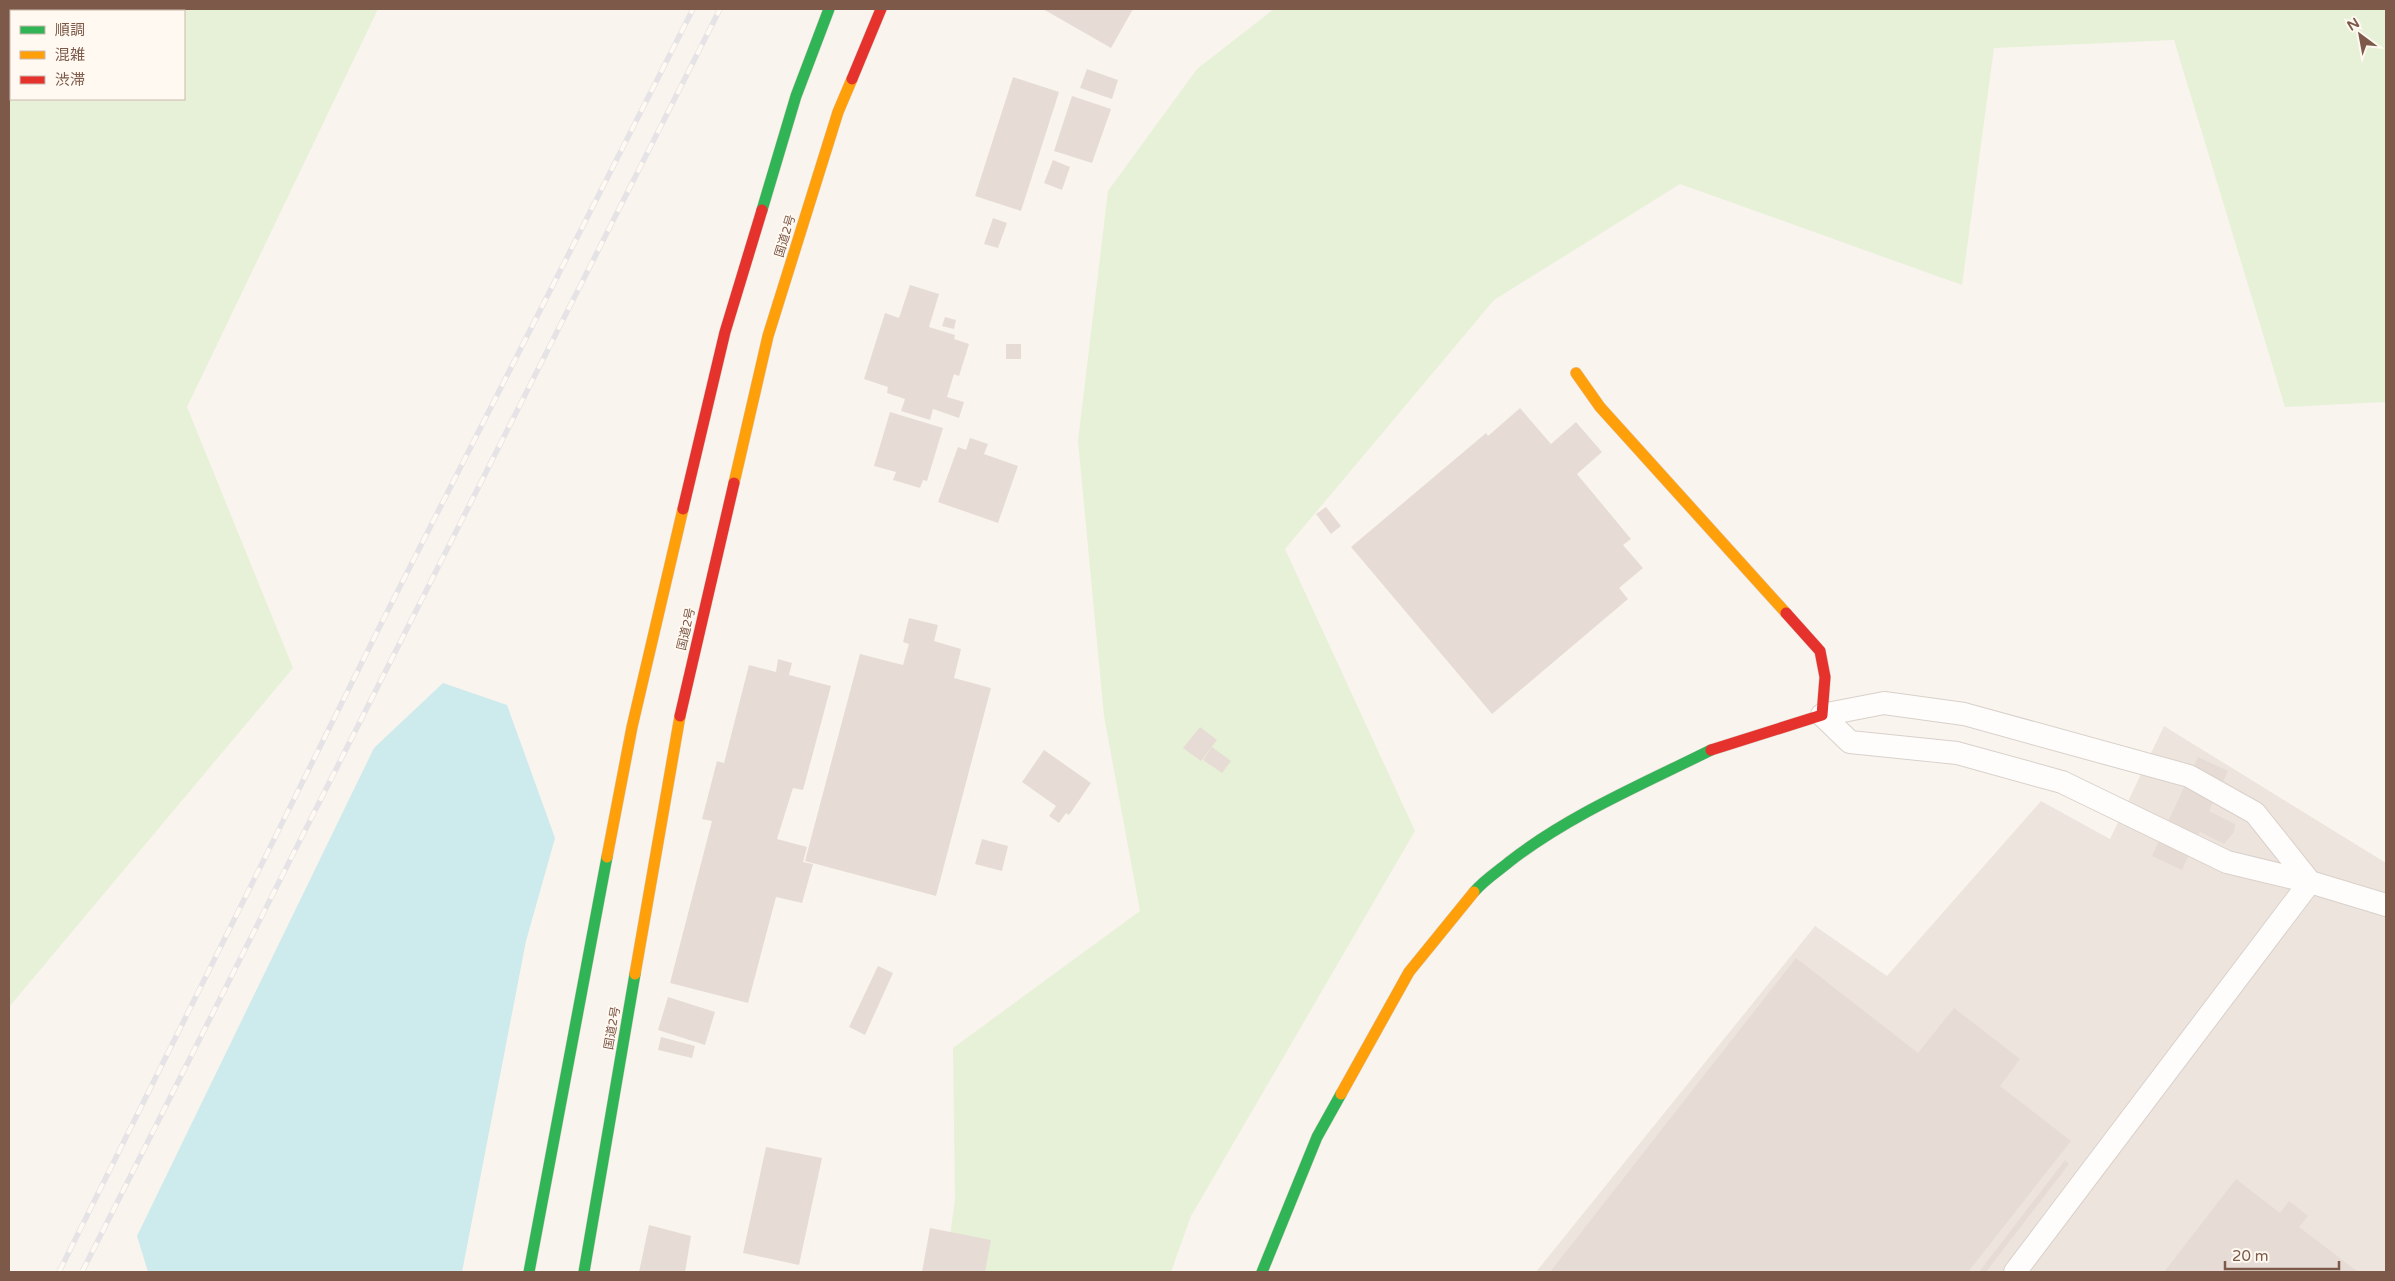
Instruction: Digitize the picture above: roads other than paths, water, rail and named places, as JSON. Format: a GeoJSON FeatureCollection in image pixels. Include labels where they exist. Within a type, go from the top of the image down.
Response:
{"type":"FeatureCollection","features":[{"type":"Feature","properties":{"kind":"main road"},"geometry":{"type":"LineString","coordinates":[[529,1272],[632,727],[725,332],[796,96],[830,9]]}},
{"type":"Feature","properties":{"kind":"main road","name":"国道2号"},"geometry":{"type":"LineString","coordinates":[[584,1272],[676,734],[768,336],[838,112],[881,9]]}},
{"type":"Feature","properties":{"kind":"main road"},"geometry":{"type":"LineString","coordinates":[[1262,1272],[1317,1137],[1409,972],[1482,883],[1538,840],[1616,796],[1721,745],[1822,715],[1825,677],[1820,651],[1600,407],[1576,373]]}},
{"type":"Feature","properties":{"kind":"lane"},"geometry":{"type":"LineString","coordinates":[[1822,715],[1884,704],[1964,714],[2188,776],[2255,813],[2310,882]]}},
{"type":"Feature","properties":{"kind":"lane"},"geometry":{"type":"LineString","coordinates":[[1822,715],[1850,742],[1957,753],[2062,782],[2227,862],[2310,882],[2386,905]]}},
{"type":"Feature","properties":{"kind":"lane"},"geometry":{"type":"LineString","coordinates":[[2015,1272],[2310,882]]}},
{"type":"Feature","properties":{"kind":"water"},"geometry":{"type":"Polygon","coordinates":[[[443,683],[507,705],[555,838],[526,941],[462,1272],[148,1272],[137,1236],[374,748],[443,683]]]}},
{"type":"Feature","properties":{"kind":"railway"},"geometry":{"type":"LineString","coordinates":[[59,1272],[383,620],[693,9]]}},
{"type":"Feature","properties":{"kind":"railway"},"geometry":{"type":"LineString","coordinates":[[82,1272],[720,9]]}}]}
